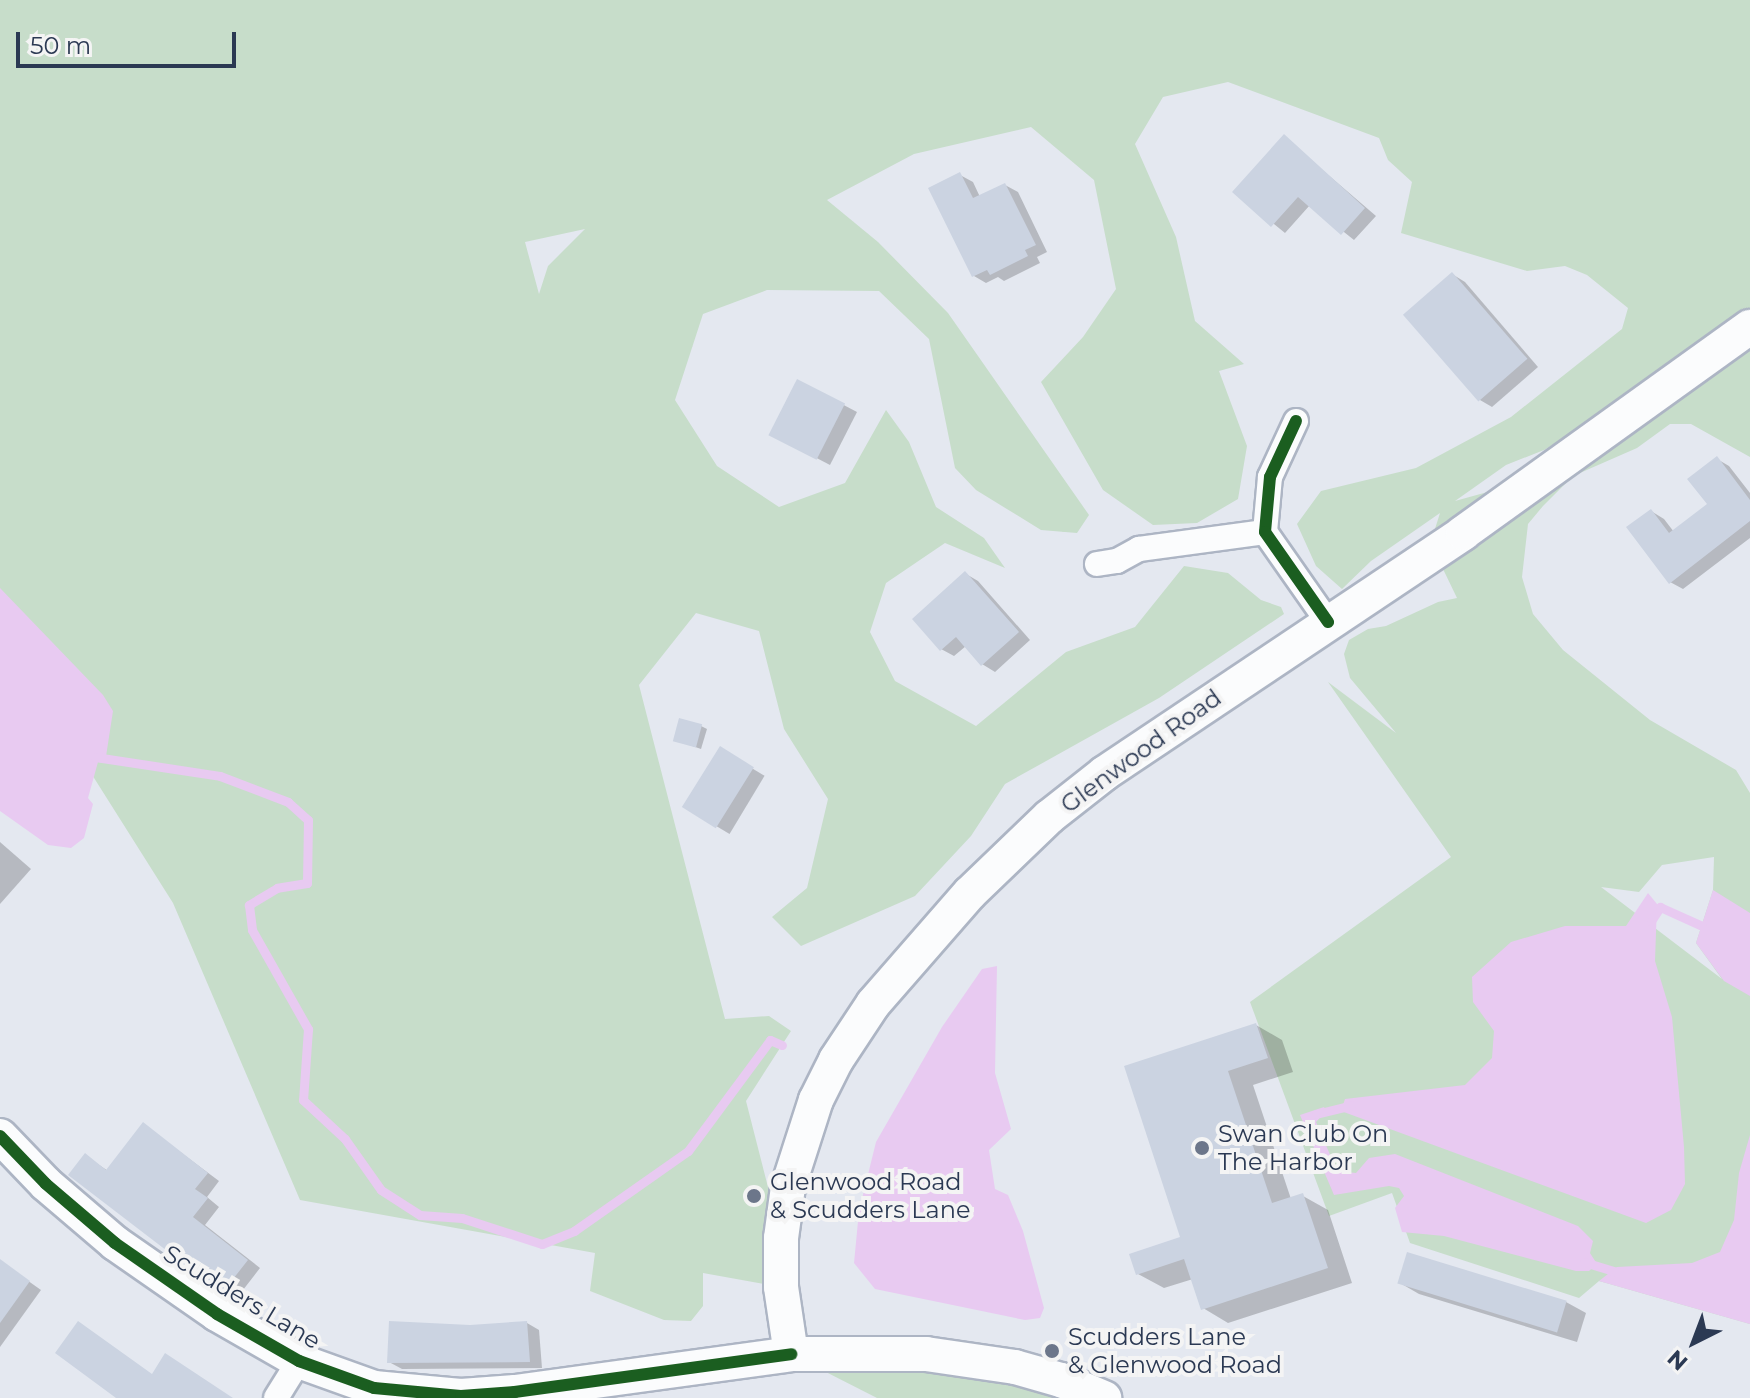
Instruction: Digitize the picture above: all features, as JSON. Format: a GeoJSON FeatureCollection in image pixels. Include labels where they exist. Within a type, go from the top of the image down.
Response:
{"type":"FeatureCollection","features":[{"type":"Feature","properties":{"kind":"main road","name":"Glenwood Road"},"geometry":{"type":"LineString","coordinates":[[791,1354],[781,1287],[781,1238],[788,1187],[816,1100],[836,1060],[873,1004],[970,893],[1049,817],[1171,725],[1463,533],[1750,327]]}},
{"type":"Feature","properties":{"kind":"main road","name":"Scudders Lane"},"geometry":{"type":"LineString","coordinates":[[0,1136],[46,1184],[115,1243],[217,1314],[299,1361],[374,1388],[461,1396],[515,1392],[791,1354],[926,1354],[1015,1367],[1061,1380],[1104,1398]]}},
{"type":"Feature","properties":{"kind":"street"},"geometry":{"type":"LineString","coordinates":[[1296,421],[1270,477],[1265,532],[1328,622]]}},
{"type":"Feature","properties":{"kind":"street"},"geometry":{"type":"LineString","coordinates":[[1097,564],[1117,561],[1139,549],[1265,532]]}},
{"type":"Feature","properties":{"kind":"street"},"geometry":{"type":"LineString","coordinates":[[276,1398],[299,1361]]}},
{"type":"Feature","properties":{"kind":"green space"},"geometry":{"type":"Polygon","coordinates":[[[0,0],[1750,0],[1750,457],[1691,424],[1670,424],[1637,448],[1573,476],[1543,506],[1528,524],[1522,577],[1533,614],[1563,650],[1650,720],[1736,770],[1750,793],[1750,1324],[1599,1281],[1579,1298],[1410,1243],[1392,1193],[1329,1216],[1250,1002],[1451,857],[1328,682],[1396,733],[1350,678],[1344,654],[1349,640],[1368,629],[1386,626],[1438,602],[1457,598],[1443,569],[1434,532],[1440,513],[1371,561],[1342,589],[1316,566],[1297,524],[1321,491],[1416,468],[1511,417],[1622,329],[1628,308],[1587,275],[1565,266],[1527,271],[1401,233],[1412,182],[1388,160],[1379,138],[1228,82],[1163,97],[1135,144],[1176,237],[1195,321],[1244,364],[1219,371],[1247,446],[1238,499],[1197,523],[1153,525],[1103,490],[1041,382],[1083,337],[1116,289],[1094,180],[1031,127],[914,154],[827,200],[878,242],[948,313],[1089,515],[1077,533],[1041,530],[976,490],[955,468],[929,339],[879,291],[767,290],[703,314],[675,400],[717,466],[779,507],[845,483],[886,410],[909,442],[936,507],[984,538],[1005,568],[945,543],[886,583],[870,632],[895,681],[976,726],[1066,652],[1135,627],[1184,566],[1228,573],[1261,600],[1281,607],[1284,614],[1159,698],[1005,784],[971,836],[915,896],[801,946],[772,917],[807,888],[828,799],[784,729],[759,631],[696,613],[639,685],[725,1019],[769,1016],[791,1031],[746,1101],[781,1238],[781,1287],[703,1273],[703,1306],[691,1321],[664,1320],[590,1291],[595,1253],[300,1200],[173,903],[0,629],[0,0]],[[585,229],[525,242],[539,294],[548,266],[585,229]],[[1601,416],[1544,450],[1506,465],[1455,501],[1502,488],[1601,416]],[[1714,857],[1662,865],[1639,892],[1601,887],[1722,979],[1696,943],[1713,890],[1714,857]]]}},
{"type":"Feature","properties":{"kind":"green space"},"geometry":{"type":"Polygon","coordinates":[[[926,1354],[1104,1398],[877,1398],[820,1369],[926,1354]]]}},
{"type":"Feature","properties":{"kind":"shaded area"},"geometry":{"type":"Polygon","coordinates":[[[0,588],[103,695],[113,711],[105,763],[98,762],[88,798],[93,804],[84,838],[71,848],[48,845],[0,811],[0,588]]]}},
{"type":"Feature","properties":{"kind":"shaded area"},"geometry":{"type":"Polygon","coordinates":[[[1713,890],[1750,913],[1750,996],[1724,981],[1696,943],[1713,890]]]}},
{"type":"Feature","properties":{"kind":"shaded area"},"geometry":{"type":"Polygon","coordinates":[[[1648,893],[1657,904],[1655,961],[1672,1017],[1684,1147],[1685,1184],[1671,1210],[1646,1223],[1341,1111],[1345,1099],[1465,1085],[1492,1058],[1494,1031],[1473,1002],[1472,977],[1511,942],[1565,926],[1626,926],[1648,893]]]}},
{"type":"Feature","properties":{"kind":"shaded area"},"geometry":{"type":"Polygon","coordinates":[[[997,966],[995,1073],[1011,1129],[989,1150],[995,1189],[1008,1195],[1023,1231],[1044,1308],[1040,1318],[1025,1320],[875,1289],[854,1263],[859,1211],[876,1142],[942,1027],[982,969],[997,966]]]}},
{"type":"Feature","properties":{"kind":"shaded area"},"geometry":{"type":"Polygon","coordinates":[[[1324,1107],[1326,1111],[1316,1122],[1337,1171],[1356,1173],[1369,1158],[1395,1154],[1578,1226],[1593,1241],[1590,1253],[1597,1264],[1589,1271],[1576,1271],[1444,1236],[1402,1232],[1395,1208],[1404,1196],[1399,1188],[1389,1186],[1334,1195],[1300,1115],[1324,1107]]]}},
{"type":"Feature","properties":{"kind":"shaded area"},"geometry":{"type":"Polygon","coordinates":[[[1750,1135],[1750,1324],[1599,1281],[1617,1267],[1692,1263],[1720,1252],[1734,1220],[1739,1173],[1750,1135]]]}},
{"type":"Feature","properties":{"kind":"building"},"geometry":{"type":"Polygon","coordinates":[[[1284,134],[1365,208],[1341,235],[1298,197],[1271,227],[1232,192],[1284,134]]]}},
{"type":"Feature","properties":{"kind":"building"},"geometry":{"type":"Polygon","coordinates":[[[960,172],[973,198],[1005,183],[1036,245],[1025,250],[1028,256],[990,275],[987,270],[972,277],[928,188],[960,172]]]}},
{"type":"Feature","properties":{"kind":"building"},"geometry":{"type":"Polygon","coordinates":[[[1452,272],[1527,359],[1478,401],[1403,315],[1452,272]]]}},
{"type":"Feature","properties":{"kind":"building"},"geometry":{"type":"Polygon","coordinates":[[[797,379],[845,404],[817,460],[768,435],[797,379]]]}},
{"type":"Feature","properties":{"kind":"building"},"geometry":{"type":"Polygon","coordinates":[[[1717,456],[1750,500],[1750,521],[1669,584],[1626,527],[1651,509],[1669,533],[1707,504],[1687,479],[1717,456]]]}},
{"type":"Feature","properties":{"kind":"building"},"geometry":{"type":"Polygon","coordinates":[[[965,571],[1019,632],[981,666],[956,637],[940,651],[912,619],[965,571]]]}},
{"type":"Feature","properties":{"kind":"building"},"geometry":{"type":"Polygon","coordinates":[[[679,718],[702,724],[696,747],[673,741],[679,718]]]}},
{"type":"Feature","properties":{"kind":"building"},"geometry":{"type":"Polygon","coordinates":[[[720,746],[754,767],[716,828],[682,807],[720,746]]]}},
{"type":"Feature","properties":{"kind":"building","name":"Swan Club On The Harbor"},"geometry":{"type":"Polygon","coordinates":[[[1256,1023],[1268,1058],[1228,1071],[1272,1203],[1303,1193],[1328,1268],[1201,1310],[1184,1259],[1136,1275],[1129,1254],[1180,1237],[1124,1066],[1256,1023]]]}},
{"type":"Feature","properties":{"kind":"building"},"geometry":{"type":"Polygon","coordinates":[[[143,1122],[208,1173],[195,1189],[208,1198],[193,1217],[248,1260],[222,1293],[68,1175],[85,1153],[106,1170],[143,1122]]]}},
{"type":"Feature","properties":{"kind":"building"},"geometry":{"type":"Polygon","coordinates":[[[1407,1252],[1567,1301],[1557,1332],[1397,1284],[1407,1252]]]}},
{"type":"Feature","properties":{"kind":"building"},"geometry":{"type":"Polygon","coordinates":[[[0,1259],[30,1281],[0,1323],[0,1259]]]}},
{"type":"Feature","properties":{"kind":"building"},"geometry":{"type":"Polygon","coordinates":[[[78,1321],[152,1374],[165,1353],[233,1398],[116,1398],[55,1353],[78,1321]]]}},
{"type":"Feature","properties":{"kind":"building"},"geometry":{"type":"Polygon","coordinates":[[[389,1321],[470,1325],[527,1321],[530,1362],[387,1363],[389,1321]]]}},
{"type":"Feature","properties":{"kind":"waterway"},"geometry":{"type":"LineString","coordinates":[[95,757],[220,776],[288,802],[308,820],[307,883],[277,888],[249,905],[252,930],[308,1029],[303,1100],[345,1139],[381,1190],[420,1215],[462,1218],[542,1244],[574,1231],[688,1151],[770,1040],[782,1045]]}},
{"type":"Feature","properties":{"kind":"waterway"},"geometry":{"type":"LineString","coordinates":[[1651,921],[1660,907],[1702,926]]}},
{"type":"Feature","properties":{"kind":"waterway"},"geometry":{"type":"LineString","coordinates":[[1316,1114],[1351,1105]]}},
{"type":"Feature","properties":{"kind":"waterway"},"geometry":{"type":"LineString","coordinates":[[1584,1262],[1619,1273]]}},
{"type":"Feature","properties":{"kind":"cycle path"},"geometry":{"type":"LineString","coordinates":[[1296,421],[1270,477],[1265,532],[1328,622]]}},
{"type":"Feature","properties":{"kind":"cycle path"},"geometry":{"type":"LineString","coordinates":[[0,1136],[46,1184],[115,1243],[217,1314],[299,1361],[374,1388],[461,1396],[515,1392],[791,1354]]}},
{"type":"Feature","properties":{"kind":"place","name":"Swan Club On The Harbor"},"geometry":{"type":"Point","coordinates":[1202,1148]}},
{"type":"Feature","properties":{"kind":"place","name":"Glenwood Road & Scudders Lane"},"geometry":{"type":"Point","coordinates":[754,1196]}},
{"type":"Feature","properties":{"kind":"place","name":"Scudders Lane & Glenwood Road"},"geometry":{"type":"Point","coordinates":[1052,1351]}}]}
